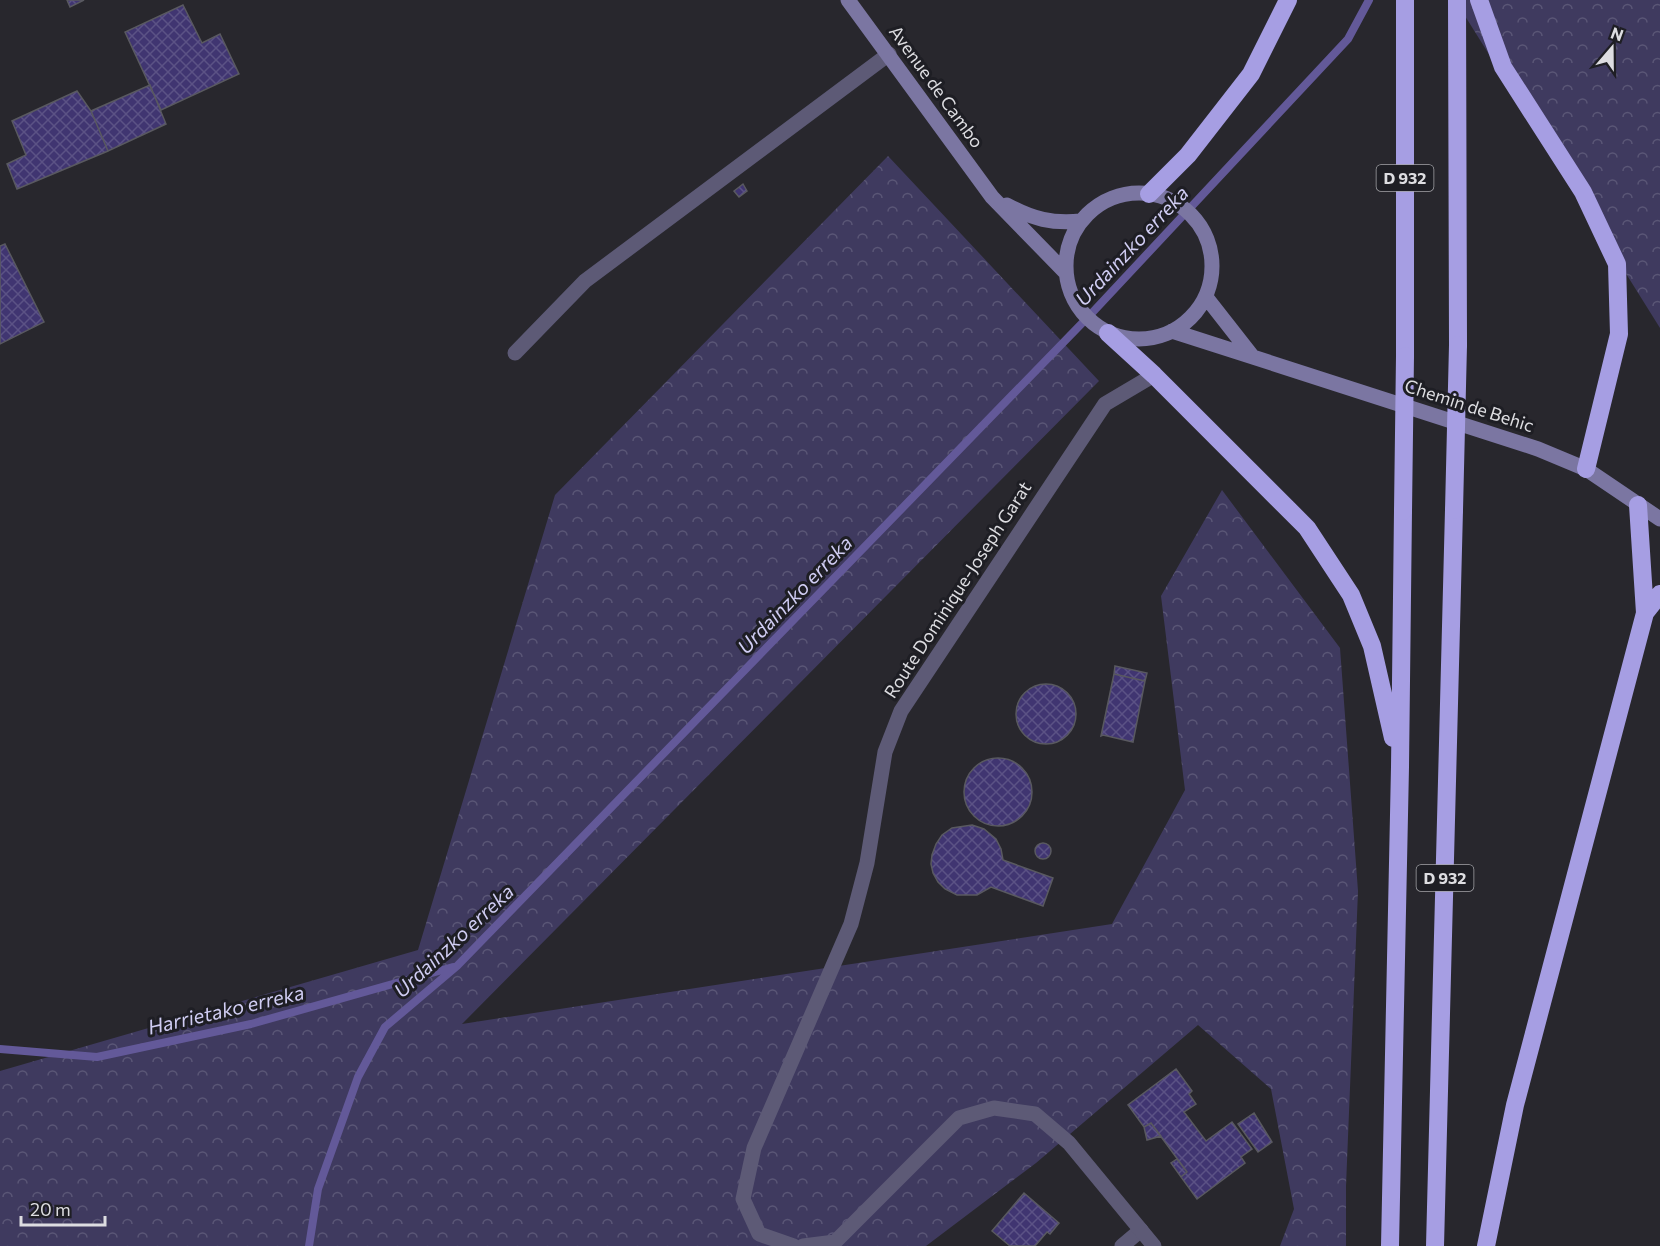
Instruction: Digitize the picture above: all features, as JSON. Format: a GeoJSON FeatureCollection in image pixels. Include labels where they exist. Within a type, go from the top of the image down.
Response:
{"type":"FeatureCollection","features":[{"type":"Feature","properties":{"kind":"highway"},"geometry":{"type":"LineString","coordinates":[[1149,194],[1188,155],[1251,74],[1288,0]]}},
{"type":"Feature","properties":{"kind":"highway","name":"D 932"},"geometry":{"type":"LineString","coordinates":[[1390,1246],[1400,767],[1405,356],[1405,0]]}},
{"type":"Feature","properties":{"kind":"highway","name":"D 932"},"geometry":{"type":"LineString","coordinates":[[1435,1246],[1458,345],[1457,0]]}},
{"type":"Feature","properties":{"kind":"highway"},"geometry":{"type":"LineString","coordinates":[[1479,0],[1503,67],[1583,192],[1617,264],[1619,334],[1586,469]]}},
{"type":"Feature","properties":{"kind":"highway"},"geometry":{"type":"LineString","coordinates":[[1102,329],[1154,375],[1307,528],[1351,595],[1372,646],[1400,767]]}},
{"type":"Feature","properties":{"kind":"highway"},"geometry":{"type":"LineString","coordinates":[[1486,1246],[1515,1105],[1645,613],[1638,505]]}},
{"type":"Feature","properties":{"kind":"highway"},"geometry":{"type":"LineString","coordinates":[[1645,613],[1660,594]]}},
{"type":"Feature","properties":{"kind":"street","name":"Avenue de Cambo"},"geometry":{"type":"LineString","coordinates":[[848,0],[992,197],[1066,273]]}},
{"type":"Feature","properties":{"kind":"street"},"geometry":{"type":"LineString","coordinates":[[514,353],[585,281],[889,54]]}},
{"type":"Feature","properties":{"kind":"street"},"geometry":{"type":"LineString","coordinates":[[1149,194],[1176,202],[1200,225],[1209,243],[1213,267],[1206,297],[1192,317],[1172,331],[1147,339],[1134,339],[1102,329],[1077,305],[1069,291],[1066,257],[1071,238],[1090,211],[1112,197],[1149,194]]}},
{"type":"Feature","properties":{"kind":"street","name":"Avenue de Cambo"},"geometry":{"type":"LineString","coordinates":[[992,197],[1027,216],[1058,223],[1081,221]]}},
{"type":"Feature","properties":{"kind":"street"},"geometry":{"type":"LineString","coordinates":[[1206,297],[1253,357]]}},
{"type":"Feature","properties":{"kind":"street","name":"Chemin de Behic"},"geometry":{"type":"LineString","coordinates":[[1172,331],[1538,449],[1586,469],[1660,519]]}},
{"type":"Feature","properties":{"kind":"street","name":"Route Dominique-Joseph Garat"},"geometry":{"type":"LineString","coordinates":[[794,1246],[759,1234],[743,1199],[754,1148],[851,924],[867,863],[885,752],[901,711],[1105,404],[1154,375]]}},
{"type":"Feature","properties":{"kind":"street"},"geometry":{"type":"LineString","coordinates":[[804,1246],[835,1242],[959,1118],[994,1108],[1035,1114],[1069,1143],[1154,1246]]}},
{"type":"Feature","properties":{"kind":"street"},"geometry":{"type":"LineString","coordinates":[[1122,1246],[1141,1230]]}},
{"type":"Feature","properties":{"kind":"green space"},"geometry":{"type":"Polygon","coordinates":[[[1455,0],[1660,0],[1660,328],[1455,0]]]}},
{"type":"Feature","properties":{"kind":"green space"},"geometry":{"type":"Polygon","coordinates":[[[888,156],[1099,381],[462,1024],[1112,924],[1185,790],[1161,596],[1222,490],[1340,648],[1358,891],[1346,1186],[1346,1246],[1280,1246],[1294,1209],[1271,1089],[1198,1025],[1036,1163],[926,1246],[0,1246],[0,1071],[418,950],[555,495],[888,156]]]}},
{"type":"Feature","properties":{"kind":"building"},"geometry":{"type":"Polygon","coordinates":[[[67,0],[84,0],[70,7],[67,0]]]}},
{"type":"Feature","properties":{"kind":"building"},"geometry":{"type":"Polygon","coordinates":[[[183,5],[202,43],[220,34],[239,74],[161,110],[125,32],[183,5]]]}},
{"type":"Feature","properties":{"kind":"building"},"geometry":{"type":"Polygon","coordinates":[[[150,85],[166,124],[108,151],[91,111],[150,85]]]}},
{"type":"Feature","properties":{"kind":"building"},"geometry":{"type":"Polygon","coordinates":[[[77,91],[91,111],[108,151],[17,189],[7,164],[26,155],[12,121],[77,91]]]}},
{"type":"Feature","properties":{"kind":"building"},"geometry":{"type":"Polygon","coordinates":[[[743,184],[747,191],[739,197],[734,191],[743,184]]]}},
{"type":"Feature","properties":{"kind":"building"},"geometry":{"type":"Polygon","coordinates":[[[5,244],[44,322],[0,344],[0,246],[5,244]]]}},
{"type":"Feature","properties":{"kind":"building"},"geometry":{"type":"Polygon","coordinates":[[[1115,666],[1147,673],[1145,681],[1114,674],[1115,666]]]}},
{"type":"Feature","properties":{"kind":"building"},"geometry":{"type":"Polygon","coordinates":[[[1114,674],[1145,681],[1133,742],[1101,736],[1114,674]]]}},
{"type":"Feature","properties":{"kind":"building"},"geometry":{"type":"Polygon","coordinates":[[[1040,684],[1052,684],[1063,689],[1071,697],[1076,714],[1074,726],[1063,739],[1052,744],[1040,744],[1029,739],[1021,731],[1016,720],[1016,708],[1021,697],[1029,689],[1040,684]]]}},
{"type":"Feature","properties":{"kind":"building"},"geometry":{"type":"Polygon","coordinates":[[[991,758],[1005,758],[1017,763],[1027,773],[1032,792],[1027,811],[1017,821],[1005,826],[991,826],[979,821],[969,811],[964,799],[964,785],[969,773],[979,763],[991,758]]]}},
{"type":"Feature","properties":{"kind":"building"},"geometry":{"type":"Polygon","coordinates":[[[972,825],[984,829],[996,839],[1003,860],[1053,878],[1043,906],[991,887],[977,895],[957,895],[945,889],[938,882],[931,864],[936,844],[942,835],[952,828],[972,825]]]}},
{"type":"Feature","properties":{"kind":"building"},"geometry":{"type":"Polygon","coordinates":[[[1040,843],[1046,843],[1051,851],[1049,857],[1040,859],[1035,854],[1035,848],[1040,843]]]}},
{"type":"Feature","properties":{"kind":"building"},"geometry":{"type":"Polygon","coordinates":[[[1176,1069],[1192,1091],[1189,1094],[1196,1104],[1184,1112],[1206,1141],[1232,1122],[1252,1149],[1241,1157],[1245,1163],[1197,1199],[1181,1177],[1187,1172],[1151,1123],[1144,1127],[1128,1105],[1176,1069]]]}},
{"type":"Feature","properties":{"kind":"building"},"geometry":{"type":"Polygon","coordinates":[[[1254,1113],[1272,1142],[1258,1152],[1238,1124],[1254,1113]]]}},
{"type":"Feature","properties":{"kind":"building"},"geometry":{"type":"Polygon","coordinates":[[[1151,1123],[1161,1136],[1147,1140],[1144,1127],[1151,1123]]]}},
{"type":"Feature","properties":{"kind":"building"},"geometry":{"type":"Polygon","coordinates":[[[1177,1159],[1187,1172],[1181,1177],[1171,1163],[1177,1159]]]}},
{"type":"Feature","properties":{"kind":"building"},"geometry":{"type":"Polygon","coordinates":[[[1024,1193],[1059,1223],[1050,1234],[1047,1232],[1035,1246],[1010,1246],[992,1231],[1024,1193]]]}},
{"type":"Feature","properties":{"kind":"waterway","name":"Urdainzko erreka"},"geometry":{"type":"LineString","coordinates":[[309,1246],[318,1189],[358,1077],[385,1027],[457,966],[1091,314],[1348,39],[1369,0]]}},
{"type":"Feature","properties":{"kind":"waterway","name":"Harrietako erreka"},"geometry":{"type":"LineString","coordinates":[[0,1049],[97,1057],[251,1024],[453,967]]}}]}
